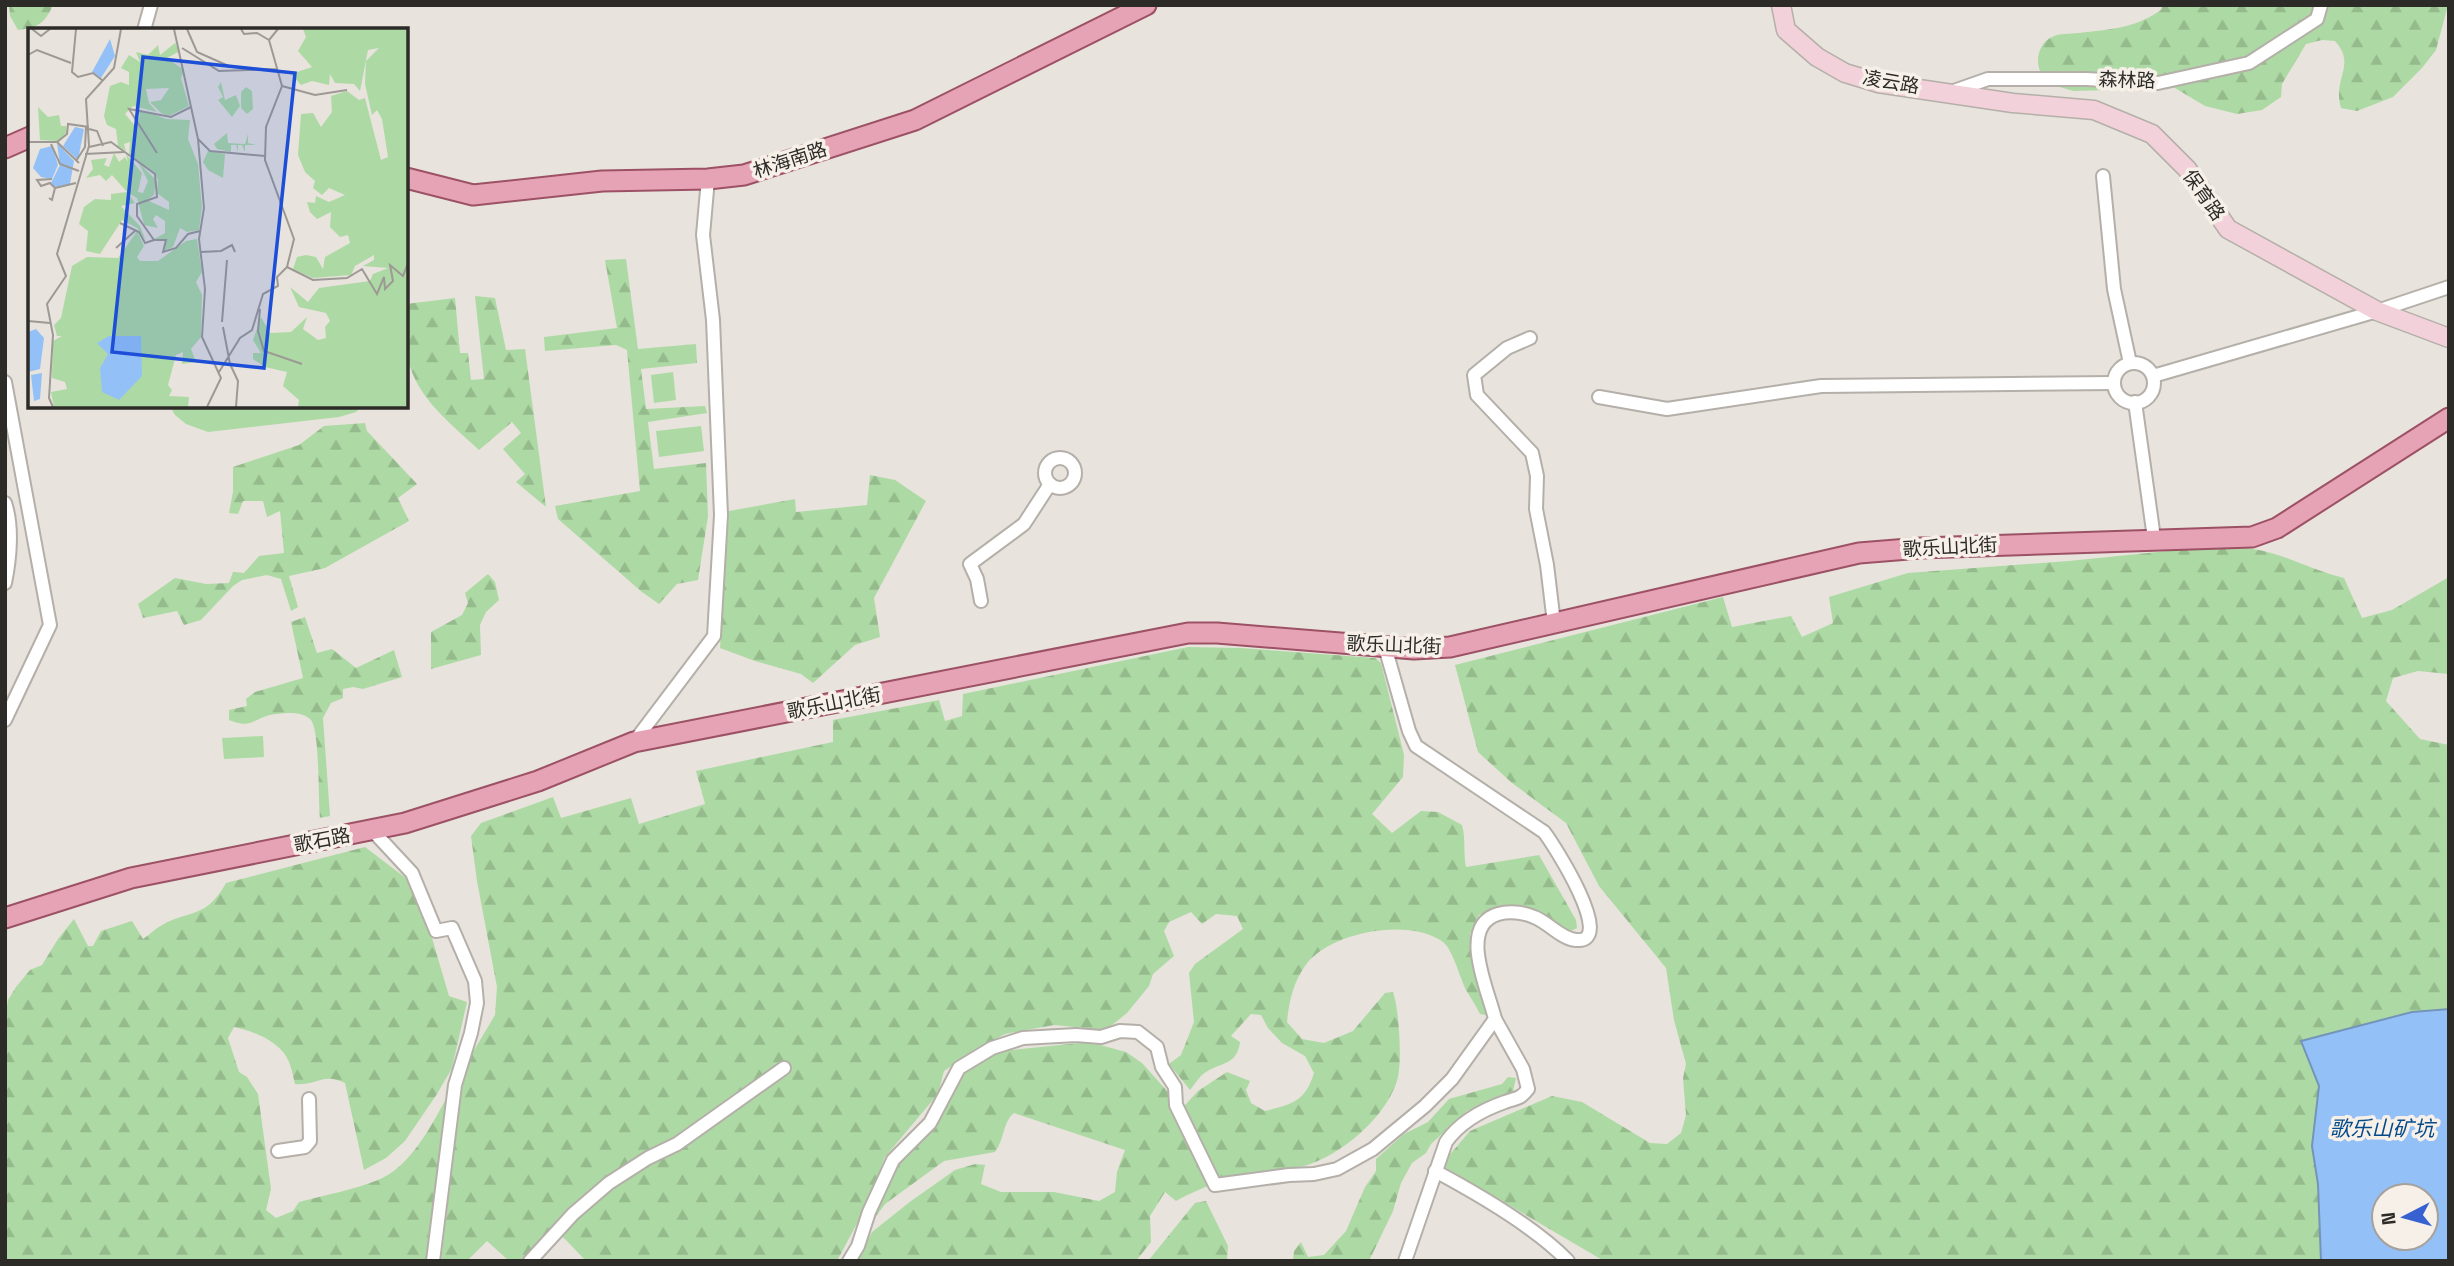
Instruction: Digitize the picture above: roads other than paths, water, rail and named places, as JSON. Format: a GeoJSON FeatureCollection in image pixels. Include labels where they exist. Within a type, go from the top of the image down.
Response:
{"type":"FeatureCollection","features":[{"type":"Feature","properties":{"kind":"main road","name":"林海南路"},"geometry":{"type":"LineString","coordinates":[[408,179],[473,195],[602,181],[708,179],[744,174],[915,120],[1146,5]]}},
{"type":"Feature","properties":{"kind":"main road","name":"凌云路"},"geometry":{"type":"LineString","coordinates":[[1781,5],[1786,30],[1817,57],[1845,73],[1878,83],[1951,92]]}},
{"type":"Feature","properties":{"kind":"main road","name":"保育路"},"geometry":{"type":"LineString","coordinates":[[1951,92],[2013,103],[2094,110],[2152,134],[2187,169],[2228,229],[2377,312],[2449,338]]}},
{"type":"Feature","properties":{"kind":"main road"},"geometry":{"type":"LineString","coordinates":[[5,148],[28,138]]}},
{"type":"Feature","properties":{"kind":"main road","name":"歌乐山北街"},"geometry":{"type":"LineString","coordinates":[[634,742],[1188,634],[1217,633],[1414,649],[1450,647],[1859,553],[2154,538],[2252,537],[2277,528],[2449,418]]}},
{"type":"Feature","properties":{"kind":"main road","name":"歌石路"},"geometry":{"type":"LineString","coordinates":[[5,918],[131,878],[405,823],[538,780],[634,742]]}},
{"type":"Feature","properties":{"kind":"street"},"geometry":{"type":"LineString","coordinates":[[144,28],[150,5]]}},
{"type":"Feature","properties":{"kind":"street","name":"森林路"},"geometry":{"type":"LineString","coordinates":[[1951,92],[1988,79],[2086,79],[2158,83],[2249,63],[2317,19],[2321,5]]}},
{"type":"Feature","properties":{"kind":"street"},"geometry":{"type":"LineString","coordinates":[[2103,176],[2114,289],[2130,363]]}},
{"type":"Feature","properties":{"kind":"street"},"geometry":{"type":"LineString","coordinates":[[634,742],[714,636],[721,515],[713,320],[703,235],[708,179]]}},
{"type":"Feature","properties":{"kind":"street"},"geometry":{"type":"LineString","coordinates":[[2153,376],[2377,312],[2449,287]]}},
{"type":"Feature","properties":{"kind":"street"},"geometry":{"type":"LineString","coordinates":[[1530,338],[1507,348],[1474,375],[1477,395],[1532,453],[1537,476],[1536,509],[1547,565],[1554,623]]}},
{"type":"Feature","properties":{"kind":"street"},"geometry":{"type":"LineString","coordinates":[[2130,363],[2146,366],[2153,376],[2154,384],[2149,396],[2135,402],[2121,397],[2115,383],[2117,373],[2130,363]]}},
{"type":"Feature","properties":{"kind":"street"},"geometry":{"type":"LineString","coordinates":[[5,382],[50,625],[5,720]]}},
{"type":"Feature","properties":{"kind":"street"},"geometry":{"type":"LineString","coordinates":[[1599,397],[1667,409],[1821,386],[2115,383]]}},
{"type":"Feature","properties":{"kind":"street"},"geometry":{"type":"LineString","coordinates":[[2135,402],[2154,538]]}},
{"type":"Feature","properties":{"kind":"street"},"geometry":{"type":"LineString","coordinates":[[981,601],[977,579],[970,564],[1024,524],[1049,484]]}},
{"type":"Feature","properties":{"kind":"street"},"geometry":{"type":"LineString","coordinates":[[5,503],[9,515],[8,572],[5,583]]}},
{"type":"Feature","properties":{"kind":"street"},"geometry":{"type":"LineString","coordinates":[[1385,647],[1409,731],[1416,746],[1544,832],[1557,847],[1586,907],[1590,925],[1583,939],[1576,940],[1532,916],[1515,912],[1503,913],[1486,920],[1480,926],[1477,938],[1484,983],[1495,1019],[1523,1069],[1528,1088],[1521,1098],[1506,1101],[1457,1126],[1446,1142],[1405,1261]]}},
{"type":"Feature","properties":{"kind":"street"},"geometry":{"type":"LineString","coordinates":[[372,830],[412,873],[436,931],[452,928],[475,981],[477,1003],[455,1085],[433,1261]]}},
{"type":"Feature","properties":{"kind":"street"},"geometry":{"type":"LineString","coordinates":[[849,1261],[858,1246],[869,1212],[893,1160],[930,1123],[959,1068],[992,1048],[1023,1038],[1076,1035],[1101,1037],[1120,1031],[1138,1032],[1157,1047],[1162,1067],[1175,1087],[1176,1105],[1215,1185],[1337,1169],[1373,1149],[1446,1086],[1495,1019]]}},
{"type":"Feature","properties":{"kind":"street"},"geometry":{"type":"LineString","coordinates":[[530,1261],[573,1214],[609,1183],[648,1158],[677,1144],[785,1068]]}},
{"type":"Feature","properties":{"kind":"street"},"geometry":{"type":"LineString","coordinates":[[278,1151],[305,1147],[310,1141],[309,1099]]}},
{"type":"Feature","properties":{"kind":"street"},"geometry":{"type":"LineString","coordinates":[[1435,1171],[1467,1188],[1523,1225],[1554,1247],[1568,1261]]}},
{"type":"Feature","properties":{"kind":"water","name":"歌乐山矿坑"},"geometry":{"type":"Polygon","coordinates":[[[2449,1009],[2449,1261],[2321,1261],[2318,1184],[2312,1146],[2319,1086],[2301,1041],[2412,1012],[2449,1009]]]}}]}
